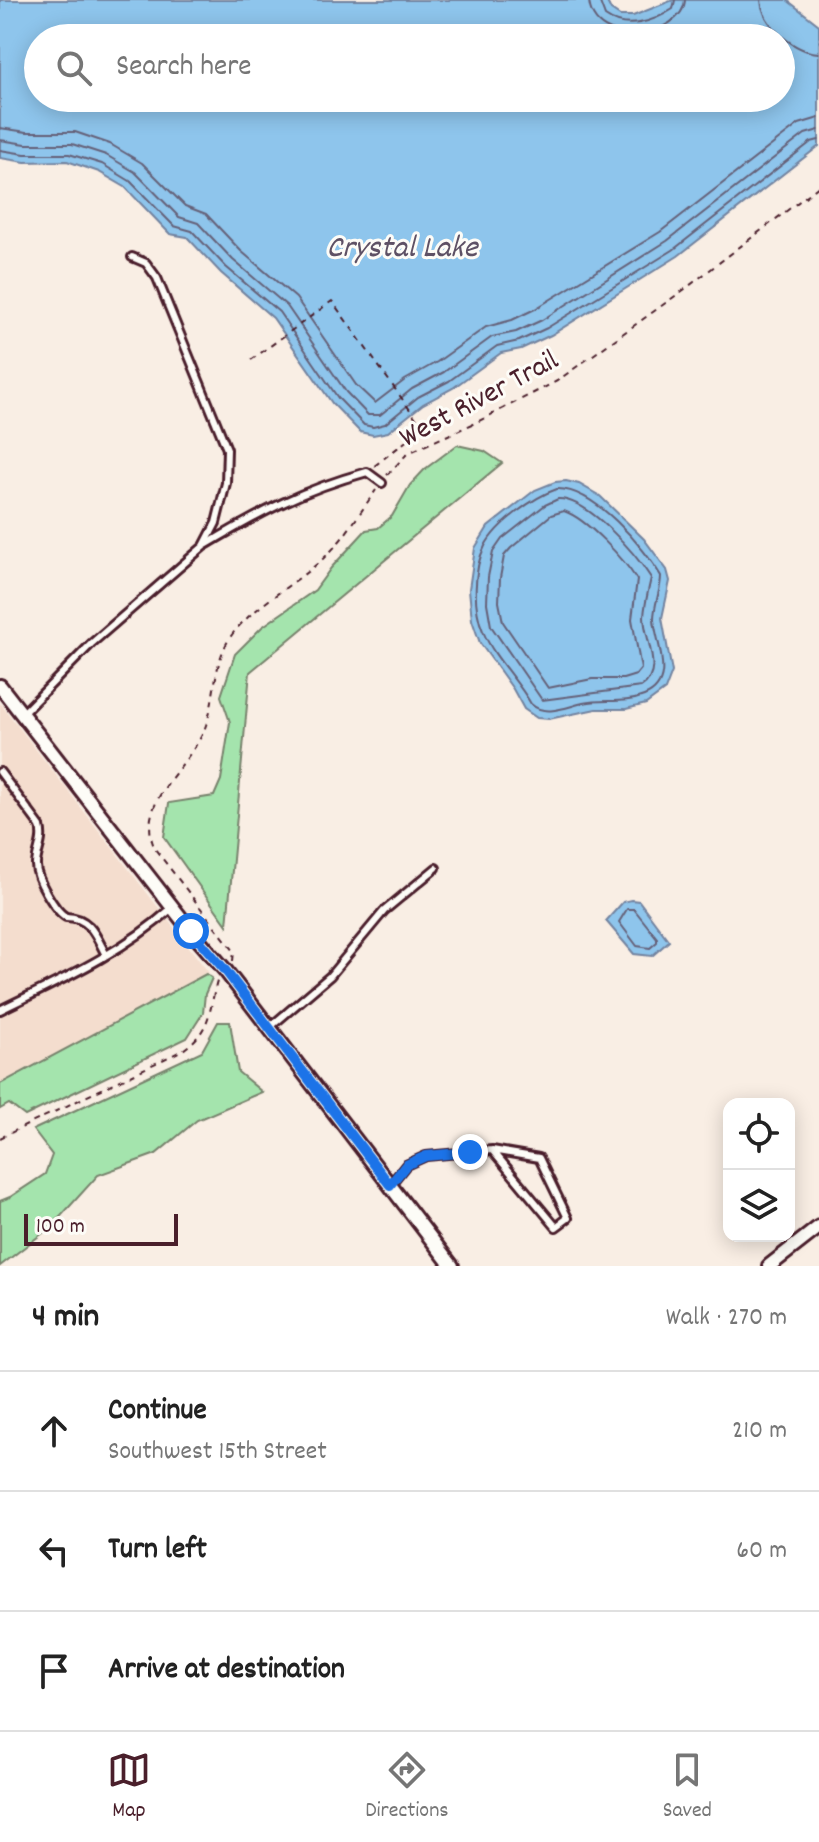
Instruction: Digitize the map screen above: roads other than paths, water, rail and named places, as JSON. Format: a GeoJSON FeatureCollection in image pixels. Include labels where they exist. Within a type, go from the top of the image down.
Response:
{"type":"FeatureCollection","features":[{"type":"Feature","properties":{"kind":"street"},"geometry":{"type":"LineString","coordinates":[[0,686],[225,970],[452,1266]]}},
{"type":"Feature","properties":{"kind":"street"},"geometry":{"type":"LineString","coordinates":[[769,1266],[819,1227]]}},
{"type":"Feature","properties":{"kind":"lane"},"geometry":{"type":"LineString","coordinates":[[132,257],[146,263],[157,278],[227,449],[226,483],[216,523],[204,546]]}},
{"type":"Feature","properties":{"kind":"lane"},"geometry":{"type":"LineString","coordinates":[[22,714],[92,643],[204,546],[270,508],[320,485],[367,472],[382,483]]}},
{"type":"Feature","properties":{"kind":"lane"},"geometry":{"type":"LineString","coordinates":[[0,772],[40,826],[42,836],[36,863],[37,875],[54,905],[66,917],[89,923],[106,955]]}},
{"type":"Feature","properties":{"kind":"lane"},"geometry":{"type":"LineString","coordinates":[[269,1028],[330,976],[384,911],[436,868]]}},
{"type":"Feature","properties":{"kind":"lane"},"geometry":{"type":"LineString","coordinates":[[0,1010],[106,955],[156,923],[173,907]]}},
{"type":"Feature","properties":{"kind":"lane"},"geometry":{"type":"LineString","coordinates":[[390,1185],[406,1165],[426,1156],[492,1150],[539,1158],[568,1218],[556,1227],[492,1150]]}},
{"type":"Feature","properties":{"kind":"water","name":"Crystal Lake"},"geometry":{"type":"Polygon","coordinates":[[[0,0],[606,0],[611,10],[620,16],[633,16],[673,0],[787,0],[819,25],[819,146],[678,256],[551,335],[521,349],[501,353],[453,388],[423,404],[388,432],[373,435],[360,432],[332,403],[273,318],[221,273],[187,237],[170,234],[125,187],[99,172],[67,161],[25,162],[0,158],[0,0]]]}},
{"type":"Feature","properties":{"kind":"water"},"geometry":{"type":"Polygon","coordinates":[[[566,481],[579,484],[600,496],[644,539],[667,570],[670,581],[662,618],[672,672],[665,690],[646,704],[626,709],[596,709],[549,719],[537,718],[524,709],[480,643],[472,620],[469,589],[475,548],[488,527],[535,490],[566,481]]]}},
{"type":"Feature","properties":{"kind":"water"},"geometry":{"type":"Polygon","coordinates":[[[639,901],[669,941],[652,956],[634,954],[606,921],[623,902],[639,901]]]}}]}
